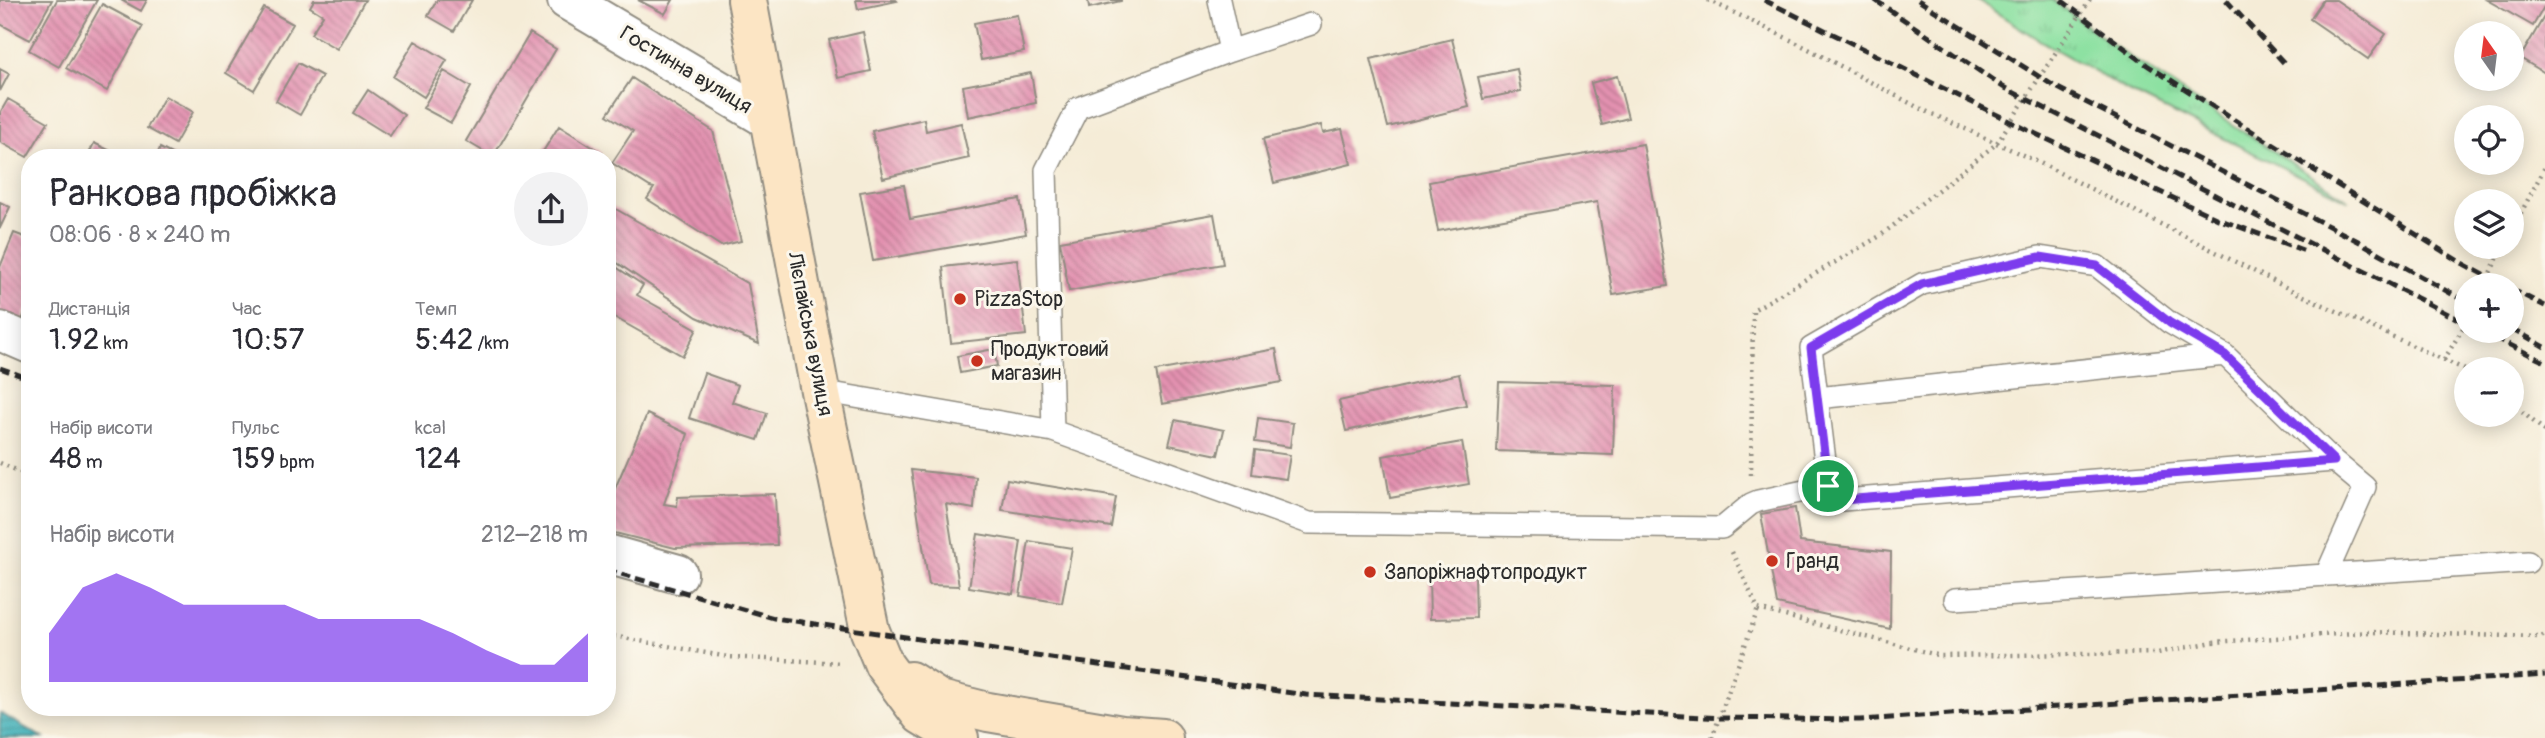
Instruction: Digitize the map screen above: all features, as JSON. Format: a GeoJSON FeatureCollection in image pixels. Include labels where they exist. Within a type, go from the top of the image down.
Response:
{"type":"FeatureCollection","features":[{"type":"Feature","properties":{"kind":"main road","name":"Лієпайська вулиця"},"geometry":{"type":"LineString","coordinates":[[747,0],[820,391],[870,631],[884,665],[921,715],[959,738]]}},
{"type":"Feature","properties":{"kind":"main road"},"geometry":{"type":"LineString","coordinates":[[884,665],[940,701],[1122,735],[1163,738]]}},
{"type":"Feature","properties":{"kind":"street","name":"Гостинна вулиця"},"geometry":{"type":"LineString","coordinates":[[567,0],[768,119]]}},
{"type":"Feature","properties":{"kind":"street"},"geometry":{"type":"LineString","coordinates":[[0,331],[21,340]]}},
{"type":"Feature","properties":{"kind":"street"},"geometry":{"type":"LineString","coordinates":[[616,557],[678,574]]}},
{"type":"Feature","properties":{"kind":"lane"},"geometry":{"type":"LineString","coordinates":[[1219,0],[1230,51]]}},
{"type":"Feature","properties":{"kind":"lane"},"geometry":{"type":"LineString","coordinates":[[1053,431],[1046,170],[1078,108],[1311,24]]}},
{"type":"Feature","properties":{"kind":"lane"},"geometry":{"type":"LineString","coordinates":[[2326,575],[2365,486],[2334,461],[2225,355],[2170,323],[2097,266],[2040,257],[1922,284],[1811,348],[1830,501],[2334,461]]}},
{"type":"Feature","properties":{"kind":"lane"},"geometry":{"type":"LineString","coordinates":[[1817,398],[2225,355]]}},
{"type":"Feature","properties":{"kind":"lane"},"geometry":{"type":"LineString","coordinates":[[820,391],[1053,431],[1309,523],[1722,528],[1751,504],[1828,486]]}},
{"type":"Feature","properties":{"kind":"lane"},"geometry":{"type":"LineString","coordinates":[[1955,599],[2528,562]]}},
{"type":"Feature","properties":{"kind":"path"},"geometry":{"type":"LineString","coordinates":[[1708,0],[1801,45],[1919,108],[2297,293],[2454,365]]}},
{"type":"Feature","properties":{"kind":"path"},"geometry":{"type":"LineString","coordinates":[[1751,504],[1752,310],[1880,236],[1996,144],[2090,0]]}},
{"type":"Feature","properties":{"kind":"path"},"geometry":{"type":"LineString","coordinates":[[2524,207],[2545,167]]}},
{"type":"Feature","properties":{"kind":"path"},"geometry":{"type":"LineString","coordinates":[[2444,360],[2454,343]]}},
{"type":"Feature","properties":{"kind":"path"},"geometry":{"type":"LineString","coordinates":[[2524,414],[2545,431]]}},
{"type":"Feature","properties":{"kind":"path"},"geometry":{"type":"LineString","coordinates":[[0,463],[21,472]]}},
{"type":"Feature","properties":{"kind":"path"},"geometry":{"type":"LineString","coordinates":[[1712,738],[1758,609],[1722,528]]}},
{"type":"Feature","properties":{"kind":"path"},"geometry":{"type":"LineString","coordinates":[[1758,609],[1941,656],[2158,653],[2213,642],[2370,632],[2545,635]]}},
{"type":"Feature","properties":{"kind":"path"},"geometry":{"type":"LineString","coordinates":[[616,637],[728,657],[884,665]]}},
{"type":"Feature","properties":{"kind":"green space"},"geometry":{"type":"Polygon","coordinates":[[[1977,0],[2052,0],[2128,56],[2350,201],[2128,91],[1977,0]]]}},
{"type":"Feature","properties":{"kind":"water"},"geometry":{"type":"Polygon","coordinates":[[[0,713],[43,738],[0,738],[0,713]]]}},
{"type":"Feature","properties":{"kind":"building"},"geometry":{"type":"Polygon","coordinates":[[[0,0],[52,0],[30,40],[0,24],[0,0]]]}},
{"type":"Feature","properties":{"kind":"building"},"geometry":{"type":"Polygon","coordinates":[[[57,0],[97,0],[59,67],[29,50],[57,0]]]}},
{"type":"Feature","properties":{"kind":"building"},"geometry":{"type":"Polygon","coordinates":[[[121,0],[147,0],[141,11],[121,0]]]}},
{"type":"Feature","properties":{"kind":"building"},"geometry":{"type":"Polygon","coordinates":[[[314,0],[365,0],[337,49],[311,34],[323,15],[310,7],[314,0]]]}},
{"type":"Feature","properties":{"kind":"building"},"geometry":{"type":"Polygon","coordinates":[[[437,0],[472,0],[454,31],[428,16],[437,0]]]}},
{"type":"Feature","properties":{"kind":"building"},"geometry":{"type":"Polygon","coordinates":[[[638,0],[673,0],[665,14],[638,0]]]}},
{"type":"Feature","properties":{"kind":"building"},"geometry":{"type":"Polygon","coordinates":[[[856,0],[896,0],[897,1],[858,9],[856,0]]]}},
{"type":"Feature","properties":{"kind":"building"},"geometry":{"type":"Polygon","coordinates":[[[1088,0],[1121,0],[1121,1],[1089,8],[1088,0]]]}},
{"type":"Feature","properties":{"kind":"building"},"geometry":{"type":"Polygon","coordinates":[[[2323,0],[2336,0],[2386,34],[2368,59],[2310,19],[2323,0]]]}},
{"type":"Feature","properties":{"kind":"building"},"geometry":{"type":"Polygon","coordinates":[[[2487,0],[2545,0],[2545,5],[2533,26],[2487,0]]]}},
{"type":"Feature","properties":{"kind":"building"},"geometry":{"type":"Polygon","coordinates":[[[102,4],[143,26],[107,91],[66,68],[102,4]]]}},
{"type":"Feature","properties":{"kind":"building"},"geometry":{"type":"Polygon","coordinates":[[[264,8],[293,24],[254,90],[226,73],[264,8]]]}},
{"type":"Feature","properties":{"kind":"building"},"geometry":{"type":"Polygon","coordinates":[[[1017,15],[1024,52],[981,60],[974,23],[1017,15]]]}},
{"type":"Feature","properties":{"kind":"building"},"geometry":{"type":"Polygon","coordinates":[[[2545,15],[2545,73],[2524,60],[2524,51],[2545,15]]]}},
{"type":"Feature","properties":{"kind":"building"},"geometry":{"type":"Polygon","coordinates":[[[863,32],[871,71],[838,78],[829,40],[863,32]]]}},
{"type":"Feature","properties":{"kind":"building"},"geometry":{"type":"Polygon","coordinates":[[[530,33],[556,49],[498,149],[480,149],[466,141],[530,33]]]}},
{"type":"Feature","properties":{"kind":"building"},"geometry":{"type":"Polygon","coordinates":[[[1452,39],[1469,107],[1388,127],[1371,59],[1452,39]]]}},
{"type":"Feature","properties":{"kind":"building"},"geometry":{"type":"Polygon","coordinates":[[[415,41],[447,60],[424,97],[393,77],[415,41]]]}},
{"type":"Feature","properties":{"kind":"building"},"geometry":{"type":"Polygon","coordinates":[[[298,63],[322,76],[300,115],[276,101],[298,63]]]}},
{"type":"Feature","properties":{"kind":"building"},"geometry":{"type":"Polygon","coordinates":[[[0,69],[9,74],[0,91],[0,69]]]}},
{"type":"Feature","properties":{"kind":"building"},"geometry":{"type":"Polygon","coordinates":[[[1517,69],[1521,91],[1483,99],[1478,77],[1517,69]]]}},
{"type":"Feature","properties":{"kind":"building"},"geometry":{"type":"Polygon","coordinates":[[[444,71],[471,87],[451,123],[423,108],[444,71]]]}},
{"type":"Feature","properties":{"kind":"building"},"geometry":{"type":"Polygon","coordinates":[[[1031,73],[1036,103],[968,117],[963,86],[1031,73]]]}},
{"type":"Feature","properties":{"kind":"building"},"geometry":{"type":"Polygon","coordinates":[[[1617,76],[1628,118],[1602,125],[1591,83],[1617,76]]]}},
{"type":"Feature","properties":{"kind":"building"},"geometry":{"type":"Polygon","coordinates":[[[632,78],[713,131],[741,241],[721,246],[647,199],[654,188],[616,166],[616,157],[633,131],[607,115],[632,78]]]}},
{"type":"Feature","properties":{"kind":"building"},"geometry":{"type":"Polygon","coordinates":[[[368,90],[404,115],[390,136],[353,113],[368,90]]]}},
{"type":"Feature","properties":{"kind":"building"},"geometry":{"type":"Polygon","coordinates":[[[165,96],[193,112],[175,144],[147,128],[165,96]]]}},
{"type":"Feature","properties":{"kind":"building"},"geometry":{"type":"Polygon","coordinates":[[[8,99],[48,122],[32,149],[21,149],[21,154],[0,142],[0,113],[8,99]]]}},
{"type":"Feature","properties":{"kind":"building"},"geometry":{"type":"Polygon","coordinates":[[[924,119],[926,131],[961,123],[969,158],[883,178],[872,131],[924,119]]]}},
{"type":"Feature","properties":{"kind":"building"},"geometry":{"type":"Polygon","coordinates":[[[1321,125],[1323,133],[1342,129],[1351,164],[1274,183],[1263,139],[1321,125]]]}},
{"type":"Feature","properties":{"kind":"building"},"geometry":{"type":"Polygon","coordinates":[[[559,126],[596,149],[545,149],[559,126]]]}},
{"type":"Feature","properties":{"kind":"building"},"geometry":{"type":"Polygon","coordinates":[[[94,143],[106,149],[91,149],[94,143]]]}},
{"type":"Feature","properties":{"kind":"building"},"geometry":{"type":"Polygon","coordinates":[[[1643,144],[1668,286],[1613,295],[1597,202],[1438,231],[1429,182],[1643,144]]]}},
{"type":"Feature","properties":{"kind":"building"},"geometry":{"type":"Polygon","coordinates":[[[904,185],[910,219],[1020,199],[1026,234],[873,261],[860,192],[904,185]]]}},
{"type":"Feature","properties":{"kind":"building"},"geometry":{"type":"Polygon","coordinates":[[[0,202],[10,207],[0,228],[0,202]]]}},
{"type":"Feature","properties":{"kind":"building"},"geometry":{"type":"Polygon","coordinates":[[[616,209],[748,284],[759,344],[697,317],[616,262],[616,209]]]}},
{"type":"Feature","properties":{"kind":"building"},"geometry":{"type":"Polygon","coordinates":[[[1214,214],[1223,264],[1069,291],[1060,241],[1214,214]]]}},
{"type":"Feature","properties":{"kind":"building"},"geometry":{"type":"Polygon","coordinates":[[[14,233],[21,236],[21,323],[0,315],[0,267],[14,233]]]}},
{"type":"Feature","properties":{"kind":"building"},"geometry":{"type":"Polygon","coordinates":[[[1017,259],[1026,335],[951,343],[943,267],[1017,259]]]}},
{"type":"Feature","properties":{"kind":"building"},"geometry":{"type":"Polygon","coordinates":[[[616,267],[643,285],[637,295],[697,329],[683,356],[616,318],[616,267]]]}},
{"type":"Feature","properties":{"kind":"building","name":"Продуктовий магазин"},"geometry":{"type":"Polygon","coordinates":[[[994,349],[997,366],[960,373],[957,356],[994,349]]]}},
{"type":"Feature","properties":{"kind":"building"},"geometry":{"type":"Polygon","coordinates":[[[1276,349],[1282,382],[1162,404],[1156,371],[1276,349]]]}},
{"type":"Feature","properties":{"kind":"building"},"geometry":{"type":"Polygon","coordinates":[[[704,373],[738,385],[732,402],[767,413],[758,440],[689,418],[704,373]]]}},
{"type":"Feature","properties":{"kind":"building"},"geometry":{"type":"Polygon","coordinates":[[[1459,374],[1466,405],[1346,431],[1339,401],[1459,374]]]}},
{"type":"Feature","properties":{"kind":"building"},"geometry":{"type":"Polygon","coordinates":[[[1499,382],[1615,385],[1613,455],[1496,451],[1499,382]]]}},
{"type":"Feature","properties":{"kind":"building"},"geometry":{"type":"Polygon","coordinates":[[[647,414],[688,434],[664,504],[677,506],[678,497],[775,494],[777,545],[675,548],[616,533],[616,486],[647,414]]]}},
{"type":"Feature","properties":{"kind":"building"},"geometry":{"type":"Polygon","coordinates":[[[1258,418],[1293,423],[1290,447],[1255,442],[1258,418]]]}},
{"type":"Feature","properties":{"kind":"building"},"geometry":{"type":"Polygon","coordinates":[[[1175,420],[1224,430],[1218,455],[1169,445],[1175,420]]]}},
{"type":"Feature","properties":{"kind":"building"},"geometry":{"type":"Polygon","coordinates":[[[1462,442],[1469,484],[1390,498],[1383,456],[1462,442]]]}},
{"type":"Feature","properties":{"kind":"building"},"geometry":{"type":"Polygon","coordinates":[[[1255,450],[1290,455],[1286,479],[1252,474],[1255,450]]]}},
{"type":"Feature","properties":{"kind":"building"},"geometry":{"type":"Polygon","coordinates":[[[911,470],[976,477],[974,509],[946,504],[959,586],[929,585],[911,470]]]}},
{"type":"Feature","properties":{"kind":"building"},"geometry":{"type":"Polygon","coordinates":[[[1007,479],[1116,497],[1111,527],[1002,510],[1007,479]]]}},
{"type":"Feature","properties":{"kind":"building"},"geometry":{"type":"Polygon","coordinates":[[[1795,508],[1800,542],[1891,552],[1890,629],[1777,604],[1761,514],[1795,508]]]}},
{"type":"Feature","properties":{"kind":"building"},"geometry":{"type":"Polygon","coordinates":[[[978,534],[1021,541],[1013,594],[969,587],[978,534]]]}},
{"type":"Feature","properties":{"kind":"building"},"geometry":{"type":"Polygon","coordinates":[[[1029,541],[1072,548],[1062,603],[1020,596],[1029,541]]]}},
{"type":"Feature","properties":{"kind":"building"},"geometry":{"type":"Polygon","coordinates":[[[1475,576],[1476,618],[1430,619],[1429,577],[1475,576]]]}},
{"type":"Feature","properties":{"kind":"railway"},"geometry":{"type":"LineString","coordinates":[[1764,0],[2036,134],[2218,219],[2305,251]]}},
{"type":"Feature","properties":{"kind":"railway"},"geometry":{"type":"LineString","coordinates":[[1875,0],[2003,87],[2454,317]]}},
{"type":"Feature","properties":{"kind":"railway"},"geometry":{"type":"LineString","coordinates":[[1918,0],[2054,86],[2358,241],[2454,295]]}},
{"type":"Feature","properties":{"kind":"railway"},"geometry":{"type":"LineString","coordinates":[[2061,0],[2147,65],[2481,273]]}},
{"type":"Feature","properties":{"kind":"railway"},"geometry":{"type":"LineString","coordinates":[[2226,0],[2286,65]]}},
{"type":"Feature","properties":{"kind":"railway"},"geometry":{"type":"LineString","coordinates":[[2524,296],[2545,306]]}},
{"type":"Feature","properties":{"kind":"railway"},"geometry":{"type":"LineString","coordinates":[[2524,335],[2545,347]]}},
{"type":"Feature","properties":{"kind":"railway"},"geometry":{"type":"LineString","coordinates":[[2506,343],[2545,362]]}},
{"type":"Feature","properties":{"kind":"railway"},"geometry":{"type":"LineString","coordinates":[[0,368],[21,376]]}},
{"type":"Feature","properties":{"kind":"railway"},"geometry":{"type":"LineString","coordinates":[[616,573],[774,618],[1306,695],[1721,718],[1860,720],[2545,675]]}},
{"type":"Feature","properties":{"kind":"place","name":"PizzaStop"},"geometry":{"type":"Point","coordinates":[960,299]}},
{"type":"Feature","properties":{"kind":"place","name":"Продуктовий магазин"},"geometry":{"type":"Point","coordinates":[977,361]}},
{"type":"Feature","properties":{"kind":"place","name":"Гранд"},"geometry":{"type":"Point","coordinates":[1772,561]}},
{"type":"Feature","properties":{"kind":"place","name":"Запоріжнафтопродукт"},"geometry":{"type":"Point","coordinates":[1370,572]}},
{"type":"Feature","properties":{"kind":"route"},"geometry":{"type":"LineString","coordinates":[[2040,257],[2097,266],[2170,323],[2225,355],[2334,461],[1830,501],[1828,486],[1811,348],[1922,284],[2040,257]]}}]}
